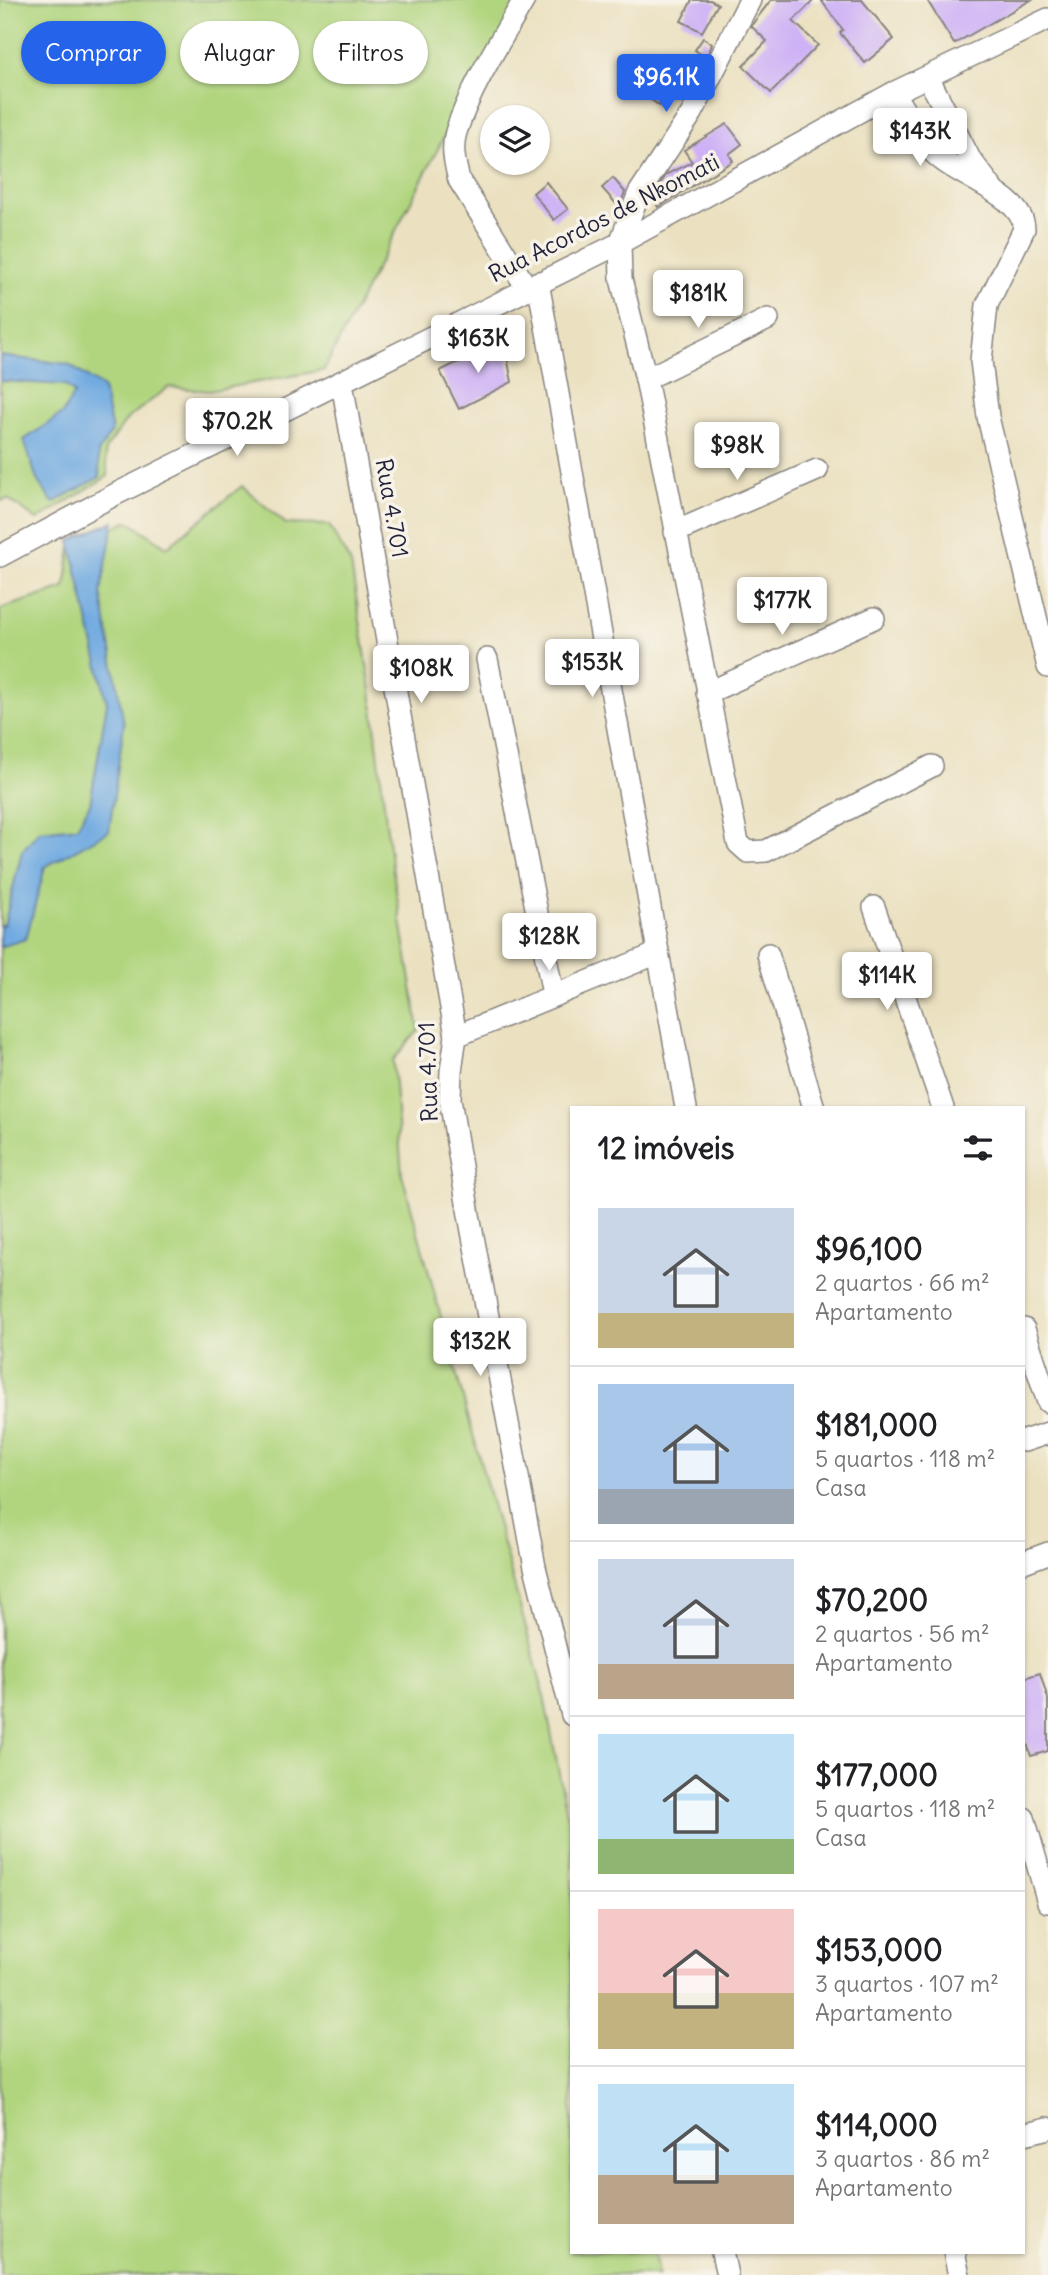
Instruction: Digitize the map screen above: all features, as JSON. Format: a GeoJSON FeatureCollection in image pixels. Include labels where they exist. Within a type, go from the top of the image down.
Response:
{"type":"FeatureCollection","features":[{"type":"Feature","properties":{"kind":"street"},"geometry":{"type":"LineString","coordinates":[[524,0],[464,113],[456,133],[454,160],[459,180],[532,285],[686,1106]]}},
{"type":"Feature","properties":{"kind":"street"},"geometry":{"type":"LineString","coordinates":[[750,0],[708,86],[639,192],[620,243],[621,279],[646,379],[706,693],[738,842],[748,852],[766,851],[932,766]]}},
{"type":"Feature","properties":{"kind":"street","name":"Rua Acordos de Nkomati"},"geometry":{"type":"LineString","coordinates":[[0,556],[114,495],[620,243],[893,93],[1048,19]]}},
{"type":"Feature","properties":{"kind":"street"},"geometry":{"type":"LineString","coordinates":[[928,77],[970,159],[995,192]]}},
{"type":"Feature","properties":{"kind":"street"},"geometry":{"type":"LineString","coordinates":[[893,93],[933,151],[1020,211],[1024,229],[986,305],[982,334],[983,390],[1048,667]]}},
{"type":"Feature","properties":{"kind":"street"},"geometry":{"type":"LineString","coordinates":[[646,379],[768,319]]}},
{"type":"Feature","properties":{"kind":"street","name":"Rua 4.701"},"geometry":{"type":"LineString","coordinates":[[342,383],[456,1036],[450,1071],[450,1099],[469,1215],[535,1567],[568,1687]]}},
{"type":"Feature","properties":{"kind":"street"},"geometry":{"type":"LineString","coordinates":[[675,532],[817,470]]}},
{"type":"Feature","properties":{"kind":"street"},"geometry":{"type":"LineString","coordinates":[[706,693],[874,618]]}},
{"type":"Feature","properties":{"kind":"street"},"geometry":{"type":"LineString","coordinates":[[487,659],[553,994]]}},
{"type":"Feature","properties":{"kind":"street"},"geometry":{"type":"LineString","coordinates":[[874,907],[942,1106]]}},
{"type":"Feature","properties":{"kind":"street"},"geometry":{"type":"LineString","coordinates":[[456,1036],[553,994],[659,953]]}},
{"type":"Feature","properties":{"kind":"street"},"geometry":{"type":"LineString","coordinates":[[768,954],[813,1106]]}},
{"type":"Feature","properties":{"kind":"street"},"geometry":{"type":"LineString","coordinates":[[1025,1332],[1048,1402]]}},
{"type":"Feature","properties":{"kind":"street"},"geometry":{"type":"LineString","coordinates":[[1025,1441],[1048,1433]]}},
{"type":"Feature","properties":{"kind":"street"},"geometry":{"type":"LineString","coordinates":[[1025,1562],[1048,1553]]}},
{"type":"Feature","properties":{"kind":"street"},"geometry":{"type":"LineString","coordinates":[[1025,1822],[1048,1902]]}},
{"type":"Feature","properties":{"kind":"street"},"geometry":{"type":"LineString","coordinates":[[1025,2134],[1048,2128]]}},
{"type":"Feature","properties":{"kind":"street"},"geometry":{"type":"LineString","coordinates":[[722,2254],[727,2275]]}},
{"type":"Feature","properties":{"kind":"street"},"geometry":{"type":"LineString","coordinates":[[954,2254],[959,2275]]}},
{"type":"Feature","properties":{"kind":"green space"},"geometry":{"type":"Polygon","coordinates":[[[0,0],[521,0],[442,141],[324,370],[209,391],[169,387],[128,418],[105,450],[108,476],[37,520],[8,499],[0,501],[0,0]]]}},
{"type":"Feature","properties":{"kind":"green space"},"geometry":{"type":"Polygon","coordinates":[[[242,486],[286,524],[329,525],[351,564],[371,690],[389,847],[419,1030],[393,1060],[402,1174],[543,1691],[570,1830],[570,2254],[654,2254],[658,2275],[0,2275],[0,609],[65,588],[71,547],[128,521],[167,547],[242,486]]]}},
{"type":"Feature","properties":{"kind":"water"},"geometry":{"type":"Polygon","coordinates":[[[0,356],[68,364],[103,388],[112,431],[98,453],[100,477],[53,503],[37,480],[24,440],[63,413],[74,393],[65,385],[0,381],[0,356]]]}},
{"type":"Feature","properties":{"kind":"water"},"geometry":{"type":"Polygon","coordinates":[[[114,521],[101,592],[124,724],[109,831],[45,867],[26,939],[0,947],[0,925],[4,925],[22,851],[39,831],[77,827],[90,804],[107,703],[70,541],[114,521]]]}},
{"type":"Feature","properties":{"kind":"building"},"geometry":{"type":"Polygon","coordinates":[[[692,0],[710,0],[718,4],[702,32],[681,21],[692,0]]]}},
{"type":"Feature","properties":{"kind":"building"},"geometry":{"type":"Polygon","coordinates":[[[771,0],[814,0],[793,21],[818,45],[771,93],[743,66],[767,41],[751,26],[771,0]]]}},
{"type":"Feature","properties":{"kind":"building"},"geometry":{"type":"Polygon","coordinates":[[[821,0],[862,0],[894,39],[865,63],[840,33],[843,30],[821,0]]]}},
{"type":"Feature","properties":{"kind":"building"},"geometry":{"type":"Polygon","coordinates":[[[927,0],[1031,0],[954,44],[927,0]]]}},
{"type":"Feature","properties":{"kind":"building"},"geometry":{"type":"Polygon","coordinates":[[[703,38],[712,44],[706,58],[695,50],[703,38]]]}},
{"type":"Feature","properties":{"kind":"building"},"geometry":{"type":"Polygon","coordinates":[[[656,78],[671,89],[660,106],[644,95],[656,78]]]}},
{"type":"Feature","properties":{"kind":"building"},"geometry":{"type":"Polygon","coordinates":[[[727,124],[742,144],[729,154],[733,161],[658,207],[652,196],[667,174],[692,162],[684,150],[727,124]]]}},
{"type":"Feature","properties":{"kind":"building"},"geometry":{"type":"Polygon","coordinates":[[[613,178],[625,192],[619,207],[602,188],[613,178]]]}},
{"type":"Feature","properties":{"kind":"building"},"geometry":{"type":"Polygon","coordinates":[[[546,182],[568,209],[554,220],[533,193],[546,182]]]}},
{"type":"Feature","properties":{"kind":"building"},"geometry":{"type":"Polygon","coordinates":[[[499,342],[502,349],[505,347],[512,382],[459,409],[440,371],[499,342]]]}},
{"type":"Feature","properties":{"kind":"building"},"geometry":{"type":"Polygon","coordinates":[[[1040,1673],[1048,1699],[1048,1751],[1031,1756],[1025,1737],[1025,1678],[1040,1673]]]}}]}
